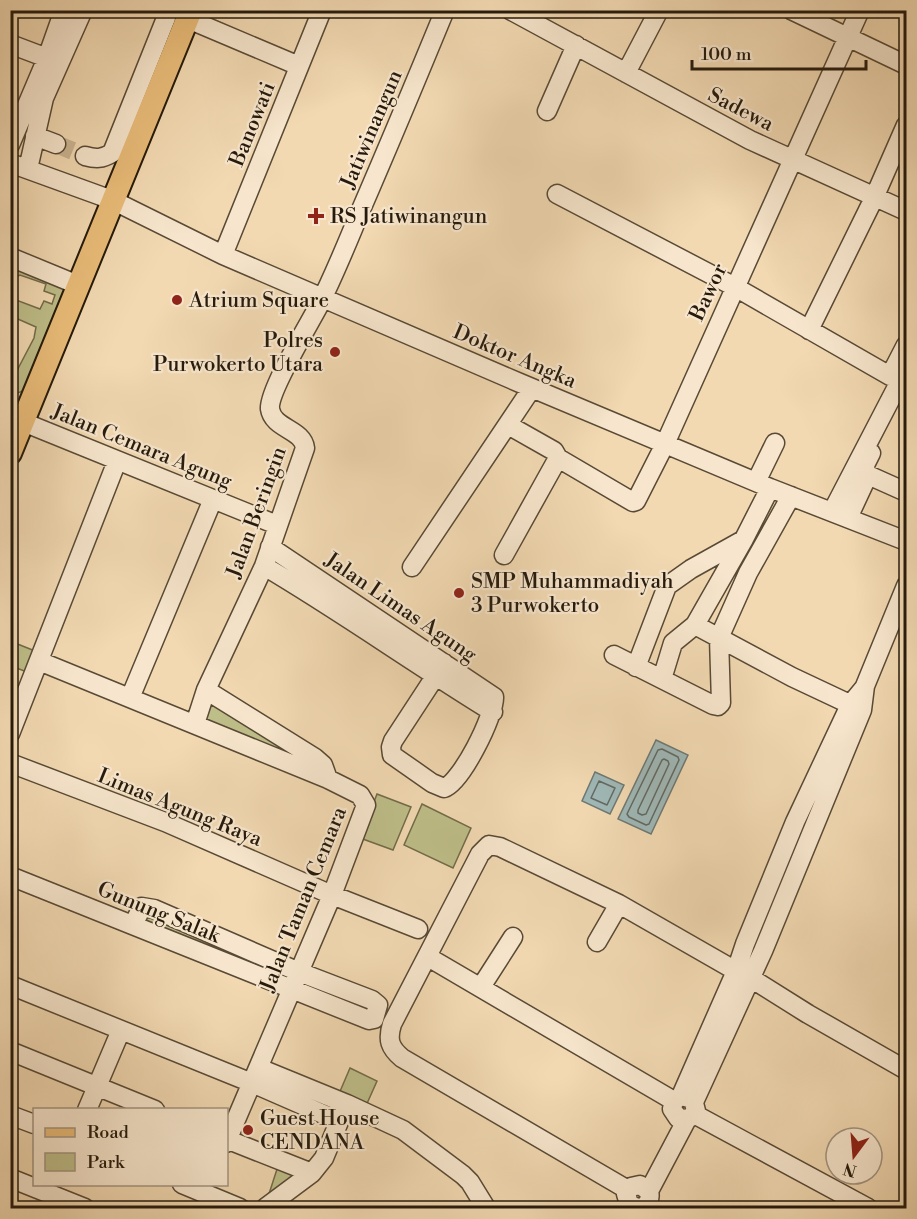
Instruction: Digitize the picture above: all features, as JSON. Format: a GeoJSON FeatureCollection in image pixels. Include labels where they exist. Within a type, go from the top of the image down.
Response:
{"type":"FeatureCollection","features":[{"type":"Feature","properties":{"kind":"main road"},"geometry":{"type":"LineString","coordinates":[[10,453],[20,414],[78,285],[112,200],[168,42],[190,13]]}},
{"type":"Feature","properties":{"kind":"street"},"geometry":{"type":"LineString","coordinates":[[10,145],[18,107],[47,58],[64,10]]}},
{"type":"Feature","properties":{"kind":"street"},"geometry":{"type":"LineString","coordinates":[[19,166],[35,136],[44,98],[83,10]]}},
{"type":"Feature","properties":{"kind":"street"},"geometry":{"type":"LineString","coordinates":[[85,156],[96,159],[112,153],[168,42],[167,10]]}},
{"type":"Feature","properties":{"kind":"street","name":"Banowati"},"geometry":{"type":"LineString","coordinates":[[223,255],[322,10]]}},
{"type":"Feature","properties":{"kind":"street","name":"Jatiwinangun"},"geometry":{"type":"LineString","coordinates":[[323,298],[445,10]]}},
{"type":"Feature","properties":{"kind":"street","name":"Sadewa"},"geometry":{"type":"LineString","coordinates":[[510,10],[750,140],[906,211]]}},
{"type":"Feature","properties":{"kind":"street"},"geometry":{"type":"LineString","coordinates":[[626,73],[659,10]]}},
{"type":"Feature","properties":{"kind":"street"},"geometry":{"type":"LineString","coordinates":[[791,10],[906,64]]}},
{"type":"Feature","properties":{"kind":"street","name":"Bawor"},"geometry":{"type":"LineString","coordinates":[[558,458],[633,502],[637,499],[666,444],[860,10]]}},
{"type":"Feature","properties":{"kind":"street"},"geometry":{"type":"LineString","coordinates":[[190,13],[300,66]]}},
{"type":"Feature","properties":{"kind":"street"},"geometry":{"type":"LineString","coordinates":[[10,44],[47,58]]}},
{"type":"Feature","properties":{"kind":"street"},"geometry":{"type":"LineString","coordinates":[[547,111],[576,45]]}},
{"type":"Feature","properties":{"kind":"street"},"geometry":{"type":"LineString","coordinates":[[809,330],[874,198],[906,125]]}},
{"type":"Feature","properties":{"kind":"street"},"geometry":{"type":"LineString","coordinates":[[35,136],[56,144]]}},
{"type":"Feature","properties":{"kind":"street","name":"Doktor Angka"},"geometry":{"type":"LineString","coordinates":[[19,166],[112,200],[223,255],[532,388],[763,485],[906,541]]}},
{"type":"Feature","properties":{"kind":"street"},"geometry":{"type":"LineString","coordinates":[[557,194],[735,287],[901,383]]}},
{"type":"Feature","properties":{"kind":"street"},"geometry":{"type":"LineString","coordinates":[[10,257],[78,285]]}},
{"type":"Feature","properties":{"kind":"street","name":"Jalan Beringin"},"geometry":{"type":"LineString","coordinates":[[195,724],[206,690],[264,566],[305,448],[300,437],[282,426],[272,415],[270,402],[323,298]]}},
{"type":"Feature","properties":{"kind":"street"},"geometry":{"type":"LineString","coordinates":[[906,345],[901,383],[864,467],[868,475],[906,492]]}},
{"type":"Feature","properties":{"kind":"street"},"geometry":{"type":"LineString","coordinates":[[840,515],[901,383]]}},
{"type":"Feature","properties":{"kind":"street"},"geometry":{"type":"LineString","coordinates":[[412,567],[532,388]]}},
{"type":"Feature","properties":{"kind":"street","name":"Jalan Cemara Agung"},"geometry":{"type":"LineString","coordinates":[[20,414],[117,461],[277,525]]}},
{"type":"Feature","properties":{"kind":"street"},"geometry":{"type":"LineString","coordinates":[[504,555],[558,458],[554,451],[508,425]]}},
{"type":"Feature","properties":{"kind":"street"},"geometry":{"type":"LineString","coordinates":[[662,679],[675,640],[695,625],[744,539],[775,443]]}},
{"type":"Feature","properties":{"kind":"street"},"geometry":{"type":"LineString","coordinates":[[10,734],[117,461]]}},
{"type":"Feature","properties":{"kind":"street"},"geometry":{"type":"LineString","coordinates":[[840,515],[868,475]]}},
{"type":"Feature","properties":{"kind":"street"},"geometry":{"type":"LineString","coordinates":[[614,655],[718,706],[722,699],[719,638],[748,573],[791,496]]}},
{"type":"Feature","properties":{"kind":"street"},"geometry":{"type":"LineString","coordinates":[[130,698],[213,499]]}},
{"type":"Feature","properties":{"kind":"street"},"geometry":{"type":"LineString","coordinates":[[636,667],[668,586],[691,569],[744,539]]}},
{"type":"Feature","properties":{"kind":"street","name":"Jalan Limas Agung"},"geometry":{"type":"LineString","coordinates":[[270,547],[310,584],[439,670],[493,695],[495,698],[493,712],[487,727],[455,781],[444,788],[432,783],[392,755],[391,751],[393,741],[439,670]]}},
{"type":"Feature","properties":{"kind":"street","name":"Jalan Limas Agung"},"geometry":{"type":"LineString","coordinates":[[264,566],[310,584]]}},
{"type":"Feature","properties":{"kind":"street"},"geometry":{"type":"LineString","coordinates":[[906,586],[787,868],[762,951],[743,974],[640,1201],[402,1058],[392,1050],[390,1043],[393,1024],[480,854],[489,845],[500,847],[619,904],[743,974],[906,1070]]}},
{"type":"Feature","properties":{"kind":"street"},"geometry":{"type":"LineString","coordinates":[[695,625],[856,708]]}},
{"type":"Feature","properties":{"kind":"street"},"geometry":{"type":"LineString","coordinates":[[651,627],[675,640]]}},
{"type":"Feature","properties":{"kind":"street","name":"Jalan Taman Cemara"},"geometry":{"type":"LineString","coordinates":[[39,661],[328,779],[360,795],[366,805],[332,895],[228,1138]]}},
{"type":"Feature","properties":{"kind":"street"},"geometry":{"type":"LineString","coordinates":[[206,690],[315,758],[323,765],[328,779]]}},
{"type":"Feature","properties":{"kind":"street","name":"Limas Agung Raya"},"geometry":{"type":"LineString","coordinates":[[10,763],[165,822],[332,895],[418,929]]}},
{"type":"Feature","properties":{"kind":"street"},"geometry":{"type":"LineString","coordinates":[[743,974],[745,944],[787,868]]}},
{"type":"Feature","properties":{"kind":"street","name":"Gunung Salak"},"geometry":{"type":"LineString","coordinates":[[10,876],[134,925],[141,909],[148,907],[295,980]]}},
{"type":"Feature","properties":{"kind":"street"},"geometry":{"type":"LineString","coordinates":[[597,942],[619,904]]}},
{"type":"Feature","properties":{"kind":"street"},"geometry":{"type":"LineString","coordinates":[[481,987],[513,937]]}},
{"type":"Feature","properties":{"kind":"street"},"geometry":{"type":"LineString","coordinates":[[745,944],[762,951]]}},
{"type":"Feature","properties":{"kind":"street"},"geometry":{"type":"LineString","coordinates":[[428,957],[684,1108],[868,1209]]}},
{"type":"Feature","properties":{"kind":"street"},"geometry":{"type":"LineString","coordinates":[[10,985],[121,1030],[347,1104],[403,1130],[454,1167],[470,1182],[486,1209]]}},
{"type":"Feature","properties":{"kind":"street"},"geometry":{"type":"LineString","coordinates":[[88,1108],[121,1030]]}},
{"type":"Feature","properties":{"kind":"street"},"geometry":{"type":"LineString","coordinates":[[10,1051],[150,1108]]}},
{"type":"Feature","properties":{"kind":"street"},"geometry":{"type":"LineString","coordinates":[[256,1076],[339,1121]]}},
{"type":"Feature","properties":{"kind":"street"},"geometry":{"type":"LineString","coordinates":[[265,1209],[312,1173],[324,1158],[347,1104]]}},
{"type":"Feature","properties":{"kind":"street"},"geometry":{"type":"LineString","coordinates":[[10,1114],[33,1124]]}},
{"type":"Feature","properties":{"kind":"street"},"geometry":{"type":"LineString","coordinates":[[228,1140],[312,1173]]}},
{"type":"Feature","properties":{"kind":"street"},"geometry":{"type":"LineString","coordinates":[[10,1178],[85,1209]]}},
{"type":"Feature","properties":{"kind":"street"},"geometry":{"type":"LineString","coordinates":[[184,1186],[240,1209]]}},
{"type":"Feature","properties":{"kind":"green space"},"geometry":{"type":"Polygon","coordinates":[[[11,262],[69,290],[27,389],[11,396],[11,382],[34,338],[36,327],[11,316],[11,298],[40,309],[44,301],[52,304],[55,295],[44,291],[46,284],[20,275],[11,276],[11,262]]]}},
{"type":"Feature","properties":{"kind":"green space"},"geometry":{"type":"Polygon","coordinates":[[[10,641],[35,651],[27,672],[11,666],[10,641]]]}},
{"type":"Feature","properties":{"kind":"green space"},"geometry":{"type":"Polygon","coordinates":[[[208,695],[321,772],[200,721],[208,695]]]}},
{"type":"Feature","properties":{"kind":"green space"},"geometry":{"type":"Polygon","coordinates":[[[377,794],[411,807],[393,850],[360,838],[377,794]]]}},
{"type":"Feature","properties":{"kind":"green space"},"geometry":{"type":"Polygon","coordinates":[[[422,804],[471,828],[453,868],[404,845],[422,804]]]}},
{"type":"Feature","properties":{"kind":"green space"},"geometry":{"type":"Polygon","coordinates":[[[146,909],[250,953],[244,966],[139,924],[146,909]]]}},
{"type":"Feature","properties":{"kind":"green space"},"geometry":{"type":"Polygon","coordinates":[[[350,1068],[377,1081],[365,1108],[338,1096],[350,1068]]]}},
{"type":"Feature","properties":{"kind":"green space"},"geometry":{"type":"Polygon","coordinates":[[[279,1163],[306,1174],[267,1200],[279,1163]]]}},
{"type":"Feature","properties":{"kind":"water"},"geometry":{"type":"Polygon","coordinates":[[[656,740],[688,755],[651,834],[618,819],[656,740]]]}},
{"type":"Feature","properties":{"kind":"water"},"geometry":{"type":"Polygon","coordinates":[[[595,772],[624,785],[610,814],[582,801],[595,772]]]}},
{"type":"Feature","properties":{"kind":"tunnel"},"geometry":{"type":"LineString","coordinates":[[56,144],[85,156]]}},
{"type":"Feature","properties":{"kind":"place","name":"RS Jatiwinangun"},"geometry":{"type":"Point","coordinates":[316,216]}},
{"type":"Feature","properties":{"kind":"place","name":"Atrium Square"},"geometry":{"type":"Point","coordinates":[177,300]}},
{"type":"Feature","properties":{"kind":"place","name":"Polres Purwokerto Utara"},"geometry":{"type":"Point","coordinates":[335,352]}},
{"type":"Feature","properties":{"kind":"place","name":"SMP Muhammadiyah 3 Purwokerto"},"geometry":{"type":"Point","coordinates":[459,593]}},
{"type":"Feature","properties":{"kind":"place","name":"Guest House CENDANA"},"geometry":{"type":"Point","coordinates":[248,1130]}}]}
